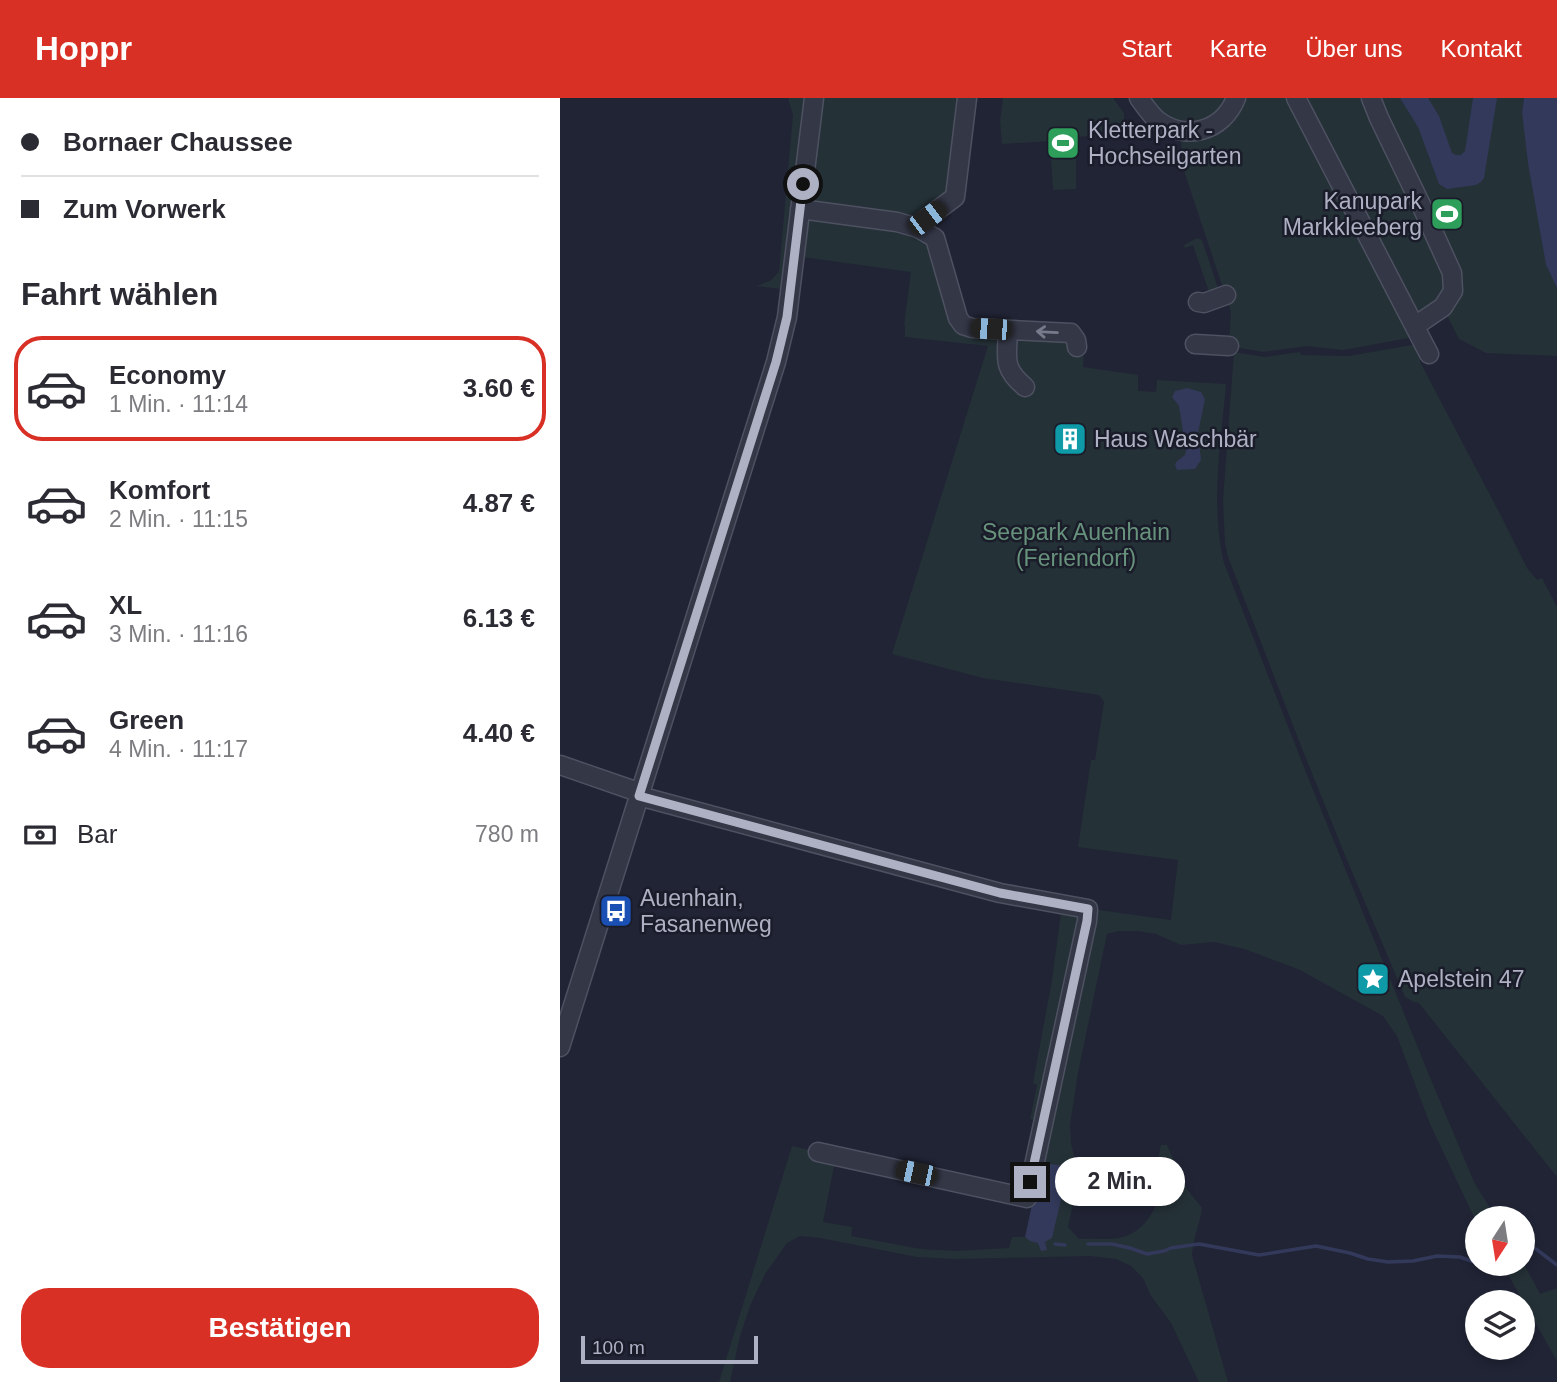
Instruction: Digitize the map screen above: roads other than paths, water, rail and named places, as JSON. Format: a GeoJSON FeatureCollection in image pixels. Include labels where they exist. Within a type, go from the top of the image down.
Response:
{"type":"FeatureCollection","features":[{"type":"Feature","properties":{"kind":"street"},"geometry":{"type":"LineString","coordinates":[[560,1047],[776,362],[787,317],[814,98]]}},
{"type":"Feature","properties":{"kind":"street"},"geometry":{"type":"LineString","coordinates":[[918,228],[955,197],[967,98]]}},
{"type":"Feature","properties":{"kind":"street"},"geometry":{"type":"LineString","coordinates":[[1139,98],[1158,120],[1169,127],[1200,131],[1213,127],[1228,113],[1236,98]]}},
{"type":"Feature","properties":{"kind":"street"},"geometry":{"type":"LineString","coordinates":[[1296,98],[1421,332],[1429,354]]}},
{"type":"Feature","properties":{"kind":"street"},"geometry":{"type":"LineString","coordinates":[[1371,98],[1452,273],[1453,291],[1421,332]]}},
{"type":"Feature","properties":{"kind":"street"},"geometry":{"type":"LineString","coordinates":[[800,209],[898,222],[918,228],[935,238],[958,318],[964,325],[972,328],[1070,333],[1076,340],[1077,347]]}},
{"type":"Feature","properties":{"kind":"street"},"geometry":{"type":"LineString","coordinates":[[1198,302],[1204,303],[1226,295]]}},
{"type":"Feature","properties":{"kind":"street"},"geometry":{"type":"LineString","coordinates":[[1008,330],[1009,369],[1013,378],[1025,387]]}},
{"type":"Feature","properties":{"kind":"street"},"geometry":{"type":"LineString","coordinates":[[1195,344],[1229,346]]}},
{"type":"Feature","properties":{"kind":"street"},"geometry":{"type":"LineString","coordinates":[[560,765],[640,794],[1000,893],[1088,909],[1027,1198],[818,1152]]}},
{"type":"Feature","properties":{"kind":"water"},"geometry":{"type":"Polygon","coordinates":[[[1400,98],[1428,98],[1439,116],[1452,153],[1461,155],[1465,151],[1473,98],[1497,98],[1484,178],[1481,182],[1447,189],[1439,184],[1418,127],[1400,98]]]}},
{"type":"Feature","properties":{"kind":"water"},"geometry":{"type":"Polygon","coordinates":[[[1524,98],[1557,98],[1557,288],[1546,265],[1528,163],[1522,112],[1524,98]]]}},
{"type":"Feature","properties":{"kind":"water"},"geometry":{"type":"Polygon","coordinates":[[[1187,388],[1201,392],[1205,399],[1198,433],[1201,460],[1195,469],[1177,470],[1176,462],[1186,451],[1179,406],[1172,397],[1175,391],[1187,388]]]}},
{"type":"Feature","properties":{"kind":"water"},"geometry":{"type":"Polygon","coordinates":[[[1048,1164],[1060,1165],[1067,1174],[1052,1238],[1045,1242],[1047,1250],[1041,1251],[1038,1243],[1025,1237],[1040,1168],[1048,1164]]]}},
{"type":"Feature","properties":{"kind":"waterway"},"geometry":{"type":"LineString","coordinates":[[1055,1244],[1065,1245]]}},
{"type":"Feature","properties":{"kind":"waterway"},"geometry":{"type":"LineString","coordinates":[[1088,1244],[1112,1244],[1147,1254],[1199,1244],[1259,1255],[1316,1246],[1388,1262],[1437,1256],[1465,1259]]}},
{"type":"Feature","properties":{"kind":"waterway"},"geometry":{"type":"LineString","coordinates":[[1536,1249],[1557,1265]]}},
{"type":"Feature","properties":{"kind":"place","name":"Kletterpark - Hochseilgarten"},"geometry":{"type":"Point","coordinates":[1063,143]}},
{"type":"Feature","properties":{"kind":"place","name":"Kanupark Markkleeberg"},"geometry":{"type":"Point","coordinates":[1447,214]}},
{"type":"Feature","properties":{"kind":"place","name":"Haus Waschbär"},"geometry":{"type":"Point","coordinates":[1070,439]}},
{"type":"Feature","properties":{"kind":"place","name":"Auenhain, Fasanenweg"},"geometry":{"type":"Point","coordinates":[616,911]}},
{"type":"Feature","properties":{"kind":"place","name":"Apelstein 47"},"geometry":{"type":"Point","coordinates":[1373,979]}},
{"type":"Feature","properties":{"kind":"park label","name":"Seepark Auenhain (Feriendorf)"},"geometry":{"type":"Point","coordinates":[1076,545]}}]}
